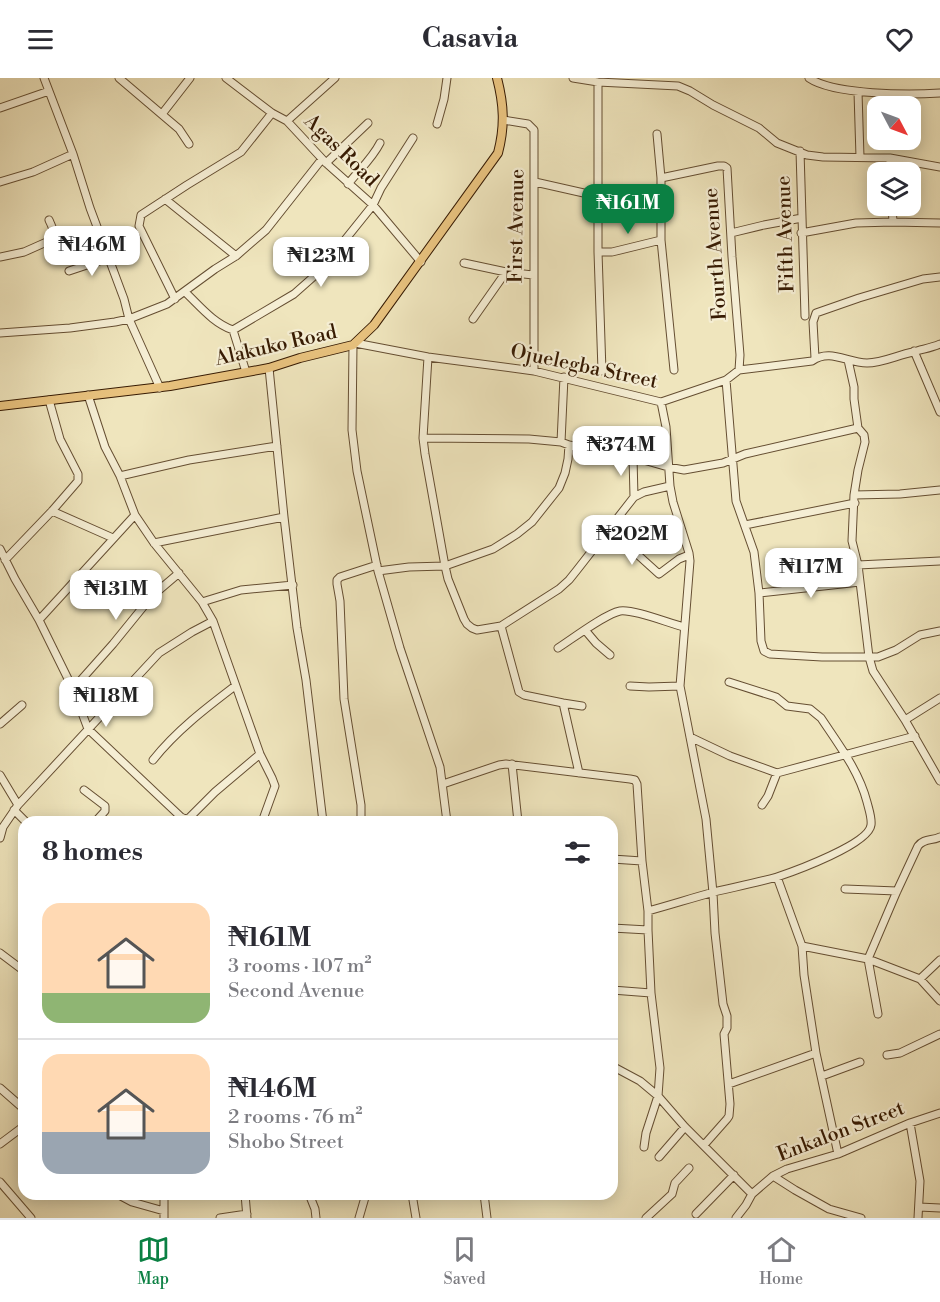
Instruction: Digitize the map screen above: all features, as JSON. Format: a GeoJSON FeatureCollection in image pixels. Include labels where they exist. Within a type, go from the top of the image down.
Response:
{"type":"FeatureCollection","features":[{"type":"Feature","properties":{"kind":"main road","name":"Alakuko Road"},"geometry":{"type":"LineString","coordinates":[[0,406],[160,388],[269,369],[300,358],[354,344],[374,325],[498,153],[503,120],[501,92],[497,78]]}},
{"type":"Feature","properties":{"kind":"street"},"geometry":{"type":"LineString","coordinates":[[44,78],[73,154],[129,319],[160,388]]}},
{"type":"Feature","properties":{"kind":"street"},"geometry":{"type":"LineString","coordinates":[[119,78],[179,129],[189,144]]}},
{"type":"Feature","properties":{"kind":"street"},"geometry":{"type":"LineString","coordinates":[[162,114],[190,78]]}},
{"type":"Feature","properties":{"kind":"street","name":"Agas Road"},"geometry":{"type":"LineString","coordinates":[[226,78],[287,122],[324,161],[373,205],[421,262]]}},
{"type":"Feature","properties":{"kind":"street"},"geometry":{"type":"LineString","coordinates":[[287,122],[335,78]]}},
{"type":"Feature","properties":{"kind":"street"},"geometry":{"type":"LineString","coordinates":[[437,124],[447,78]]}},
{"type":"Feature","properties":{"kind":"street"},"geometry":{"type":"LineString","coordinates":[[573,78],[598,82],[678,86],[759,128],[777,143],[807,155],[890,158],[940,167]]}},
{"type":"Feature","properties":{"kind":"street"},"geometry":{"type":"LineString","coordinates":[[663,85],[668,78]]}},
{"type":"Feature","properties":{"kind":"street"},"geometry":{"type":"LineString","coordinates":[[809,78],[858,92],[940,93]]}},
{"type":"Feature","properties":{"kind":"street"},"geometry":{"type":"LineString","coordinates":[[598,82],[597,196],[602,371]]}},
{"type":"Feature","properties":{"kind":"street"},"geometry":{"type":"LineString","coordinates":[[0,108],[49,91]]}},
{"type":"Feature","properties":{"kind":"street"},"geometry":{"type":"LineString","coordinates":[[858,92],[860,157]]}},
{"type":"Feature","properties":{"kind":"street"},"geometry":{"type":"LineString","coordinates":[[175,299],[138,226],[139,220],[144,212],[241,152],[272,113]]}},
{"type":"Feature","properties":{"kind":"street","name":"First Avenue"},"geometry":{"type":"LineString","coordinates":[[503,120],[528,124],[534,130],[534,371]]}},
{"type":"Feature","properties":{"kind":"street"},"geometry":{"type":"LineString","coordinates":[[0,333],[70,328],[129,319],[157,309],[175,299],[236,256],[273,222],[324,161],[368,123]]}},
{"type":"Feature","properties":{"kind":"street"},"geometry":{"type":"LineString","coordinates":[[657,134],[661,178],[661,240],[674,370]]}},
{"type":"Feature","properties":{"kind":"street"},"geometry":{"type":"LineString","coordinates":[[233,330],[294,294],[310,281],[373,205],[412,138]]}},
{"type":"Feature","properties":{"kind":"street"},"geometry":{"type":"LineString","coordinates":[[348,184],[370,160],[380,143]]}},
{"type":"Feature","properties":{"kind":"street","name":"Fifth Avenue"},"geometry":{"type":"LineString","coordinates":[[800,151],[804,316]]}},
{"type":"Feature","properties":{"kind":"street"},"geometry":{"type":"LineString","coordinates":[[0,182],[33,172],[73,154]]}},
{"type":"Feature","properties":{"kind":"street","name":"Fourth Avenue"},"geometry":{"type":"LineString","coordinates":[[661,178],[724,165],[727,168],[740,370]]}},
{"type":"Feature","properties":{"kind":"street"},"geometry":{"type":"LineString","coordinates":[[535,182],[597,196]]}},
{"type":"Feature","properties":{"kind":"street"},"geometry":{"type":"LineString","coordinates":[[165,199],[236,256]]}},
{"type":"Feature","properties":{"kind":"street"},"geometry":{"type":"LineString","coordinates":[[892,216],[892,222]]}},
{"type":"Feature","properties":{"kind":"street"},"geometry":{"type":"LineString","coordinates":[[731,233],[802,218]]}},
{"type":"Feature","properties":{"kind":"street"},"geometry":{"type":"LineString","coordinates":[[0,257],[24,252],[51,240],[54,232],[49,220]]}},
{"type":"Feature","properties":{"kind":"street"},"geometry":{"type":"LineString","coordinates":[[801,233],[856,223],[940,224]]}},
{"type":"Feature","properties":{"kind":"street"},"geometry":{"type":"LineString","coordinates":[[598,252],[612,252],[661,240]]}},
{"type":"Feature","properties":{"kind":"street"},"geometry":{"type":"LineString","coordinates":[[69,271],[108,258]]}},
{"type":"Feature","properties":{"kind":"street"},"geometry":{"type":"LineString","coordinates":[[464,263],[533,275]]}},
{"type":"Feature","properties":{"kind":"street"},"geometry":{"type":"LineString","coordinates":[[473,319],[506,272]]}},
{"type":"Feature","properties":{"kind":"street"},"geometry":{"type":"LineString","coordinates":[[815,358],[813,322],[816,313],[870,294],[923,279],[940,277]]}},
{"type":"Feature","properties":{"kind":"street"},"geometry":{"type":"LineString","coordinates":[[185,292],[213,320],[233,330]]}},
{"type":"Feature","properties":{"kind":"street"},"geometry":{"type":"LineString","coordinates":[[233,330],[246,372]]}},
{"type":"Feature","properties":{"kind":"street"},"geometry":{"type":"LineString","coordinates":[[354,344],[353,438],[357,471],[378,568],[400,648],[440,767],[446,816]]}},
{"type":"Feature","properties":{"kind":"street","name":"Ojuelegba Street"},"geometry":{"type":"LineString","coordinates":[[354,344],[428,357],[534,371],[661,402],[726,380],[740,370],[812,361],[828,354],[865,363],[877,362],[940,344]]}},
{"type":"Feature","properties":{"kind":"street"},"geometry":{"type":"LineString","coordinates":[[914,351],[940,412]]}},
{"type":"Feature","properties":{"kind":"street"},"geometry":{"type":"LineString","coordinates":[[428,357],[423,438],[425,454],[448,579],[467,624],[472,628],[477,630],[501,626],[559,589],[569,580],[634,497],[644,492],[670,486]]}},
{"type":"Feature","properties":{"kind":"street"},"geometry":{"type":"LineString","coordinates":[[848,360],[854,387],[858,428],[864,435],[865,442],[854,499],[852,541],[858,565],[869,657],[873,671],[915,736],[940,781]]}},
{"type":"Feature","properties":{"kind":"street"},"geometry":{"type":"LineString","coordinates":[[269,369],[297,628],[306,680],[322,816]]}},
{"type":"Feature","properties":{"kind":"street"},"geometry":{"type":"LineString","coordinates":[[361,816],[344,699],[337,580],[340,577],[378,568],[445,566],[493,549],[532,522],[559,488],[565,473],[568,459],[565,444],[564,377]]}},
{"type":"Feature","properties":{"kind":"street"},"geometry":{"type":"LineString","coordinates":[[726,380],[736,501],[754,552],[761,641],[764,651],[822,657],[878,657],[896,651],[920,636],[940,631]]}},
{"type":"Feature","properties":{"kind":"street"},"geometry":{"type":"LineString","coordinates":[[88,395],[105,447],[120,476],[135,515],[154,543],[202,602],[213,621],[260,754],[273,778],[275,786],[264,816]]}},
{"type":"Feature","properties":{"kind":"street"},"geometry":{"type":"LineString","coordinates":[[5,560],[77,483],[78,474],[60,439],[49,400]]}},
{"type":"Feature","properties":{"kind":"street"},"geometry":{"type":"LineString","coordinates":[[661,402],[666,427],[670,486],[690,561],[680,686],[706,819],[715,933],[723,1004],[727,1016],[727,1028],[724,1034],[729,1084],[729,1116],[704,1145]]}},
{"type":"Feature","properties":{"kind":"street"},"geometry":{"type":"LineString","coordinates":[[423,438],[529,439],[633,457],[684,470],[723,463],[745,454],[858,428]]}},
{"type":"Feature","properties":{"kind":"street"},"geometry":{"type":"LineString","coordinates":[[120,476],[189,460],[277,446]]}},
{"type":"Feature","properties":{"kind":"street"},"geometry":{"type":"LineString","coordinates":[[633,457],[634,497]]}},
{"type":"Feature","properties":{"kind":"street"},"geometry":{"type":"LineString","coordinates":[[745,525],[854,499],[940,490]]}},
{"type":"Feature","properties":{"kind":"street"},"geometry":{"type":"LineString","coordinates":[[52,511],[112,538]]}},
{"type":"Feature","properties":{"kind":"street"},"geometry":{"type":"LineString","coordinates":[[39,620],[135,515]]}},
{"type":"Feature","properties":{"kind":"street"},"geometry":{"type":"LineString","coordinates":[[154,543],[284,517]]}},
{"type":"Feature","properties":{"kind":"street"},"geometry":{"type":"LineString","coordinates":[[640,541],[638,555],[659,574],[679,559],[689,555]]}},
{"type":"Feature","properties":{"kind":"street"},"geometry":{"type":"LineString","coordinates":[[0,549],[73,689],[88,729],[181,816]]}},
{"type":"Feature","properties":{"kind":"street"},"geometry":{"type":"LineString","coordinates":[[858,565],[940,561]]}},
{"type":"Feature","properties":{"kind":"street"},"geometry":{"type":"LineString","coordinates":[[73,689],[152,596],[179,573]]}},
{"type":"Feature","properties":{"kind":"street"},"geometry":{"type":"LineString","coordinates":[[759,593],[860,582]]}},
{"type":"Feature","properties":{"kind":"street"},"geometry":{"type":"LineString","coordinates":[[202,602],[241,590],[293,585]]}},
{"type":"Feature","properties":{"kind":"street"},"geometry":{"type":"LineString","coordinates":[[558,648],[620,611],[684,627]]}},
{"type":"Feature","properties":{"kind":"street"},"geometry":{"type":"LineString","coordinates":[[0,838],[3,827],[16,807],[159,653],[213,621]]}},
{"type":"Feature","properties":{"kind":"street"},"geometry":{"type":"LineString","coordinates":[[501,626],[519,692],[563,704],[582,706]]}},
{"type":"Feature","properties":{"kind":"street"},"geometry":{"type":"LineString","coordinates":[[585,630],[610,655]]}},
{"type":"Feature","properties":{"kind":"street"},"geometry":{"type":"LineString","coordinates":[[648,911],[713,892],[777,877],[846,849],[869,831],[871,826],[871,816],[863,786],[821,718],[810,709],[787,706],[776,697],[729,682]]}},
{"type":"Feature","properties":{"kind":"street"},"geometry":{"type":"LineString","coordinates":[[153,760],[184,727],[235,686]]}},
{"type":"Feature","properties":{"kind":"street"},"geometry":{"type":"LineString","coordinates":[[630,686],[680,686]]}},
{"type":"Feature","properties":{"kind":"street"},"geometry":{"type":"LineString","coordinates":[[905,720],[940,698]]}},
{"type":"Feature","properties":{"kind":"street"},"geometry":{"type":"LineString","coordinates":[[563,704],[579,773]]}},
{"type":"Feature","properties":{"kind":"street"},"geometry":{"type":"LineString","coordinates":[[0,724],[22,705]]}},
{"type":"Feature","properties":{"kind":"street"},"geometry":{"type":"LineString","coordinates":[[690,737],[730,756],[777,773],[915,736]]}},
{"type":"Feature","properties":{"kind":"street"},"geometry":{"type":"LineString","coordinates":[[191,816],[260,754]]}},
{"type":"Feature","properties":{"kind":"street"},"geometry":{"type":"LineString","coordinates":[[442,784],[499,765],[512,764],[635,780],[648,911],[651,993],[660,1068],[658,1096],[644,1147]]}},
{"type":"Feature","properties":{"kind":"street"},"geometry":{"type":"LineString","coordinates":[[512,764],[517,816]]}},
{"type":"Feature","properties":{"kind":"street"},"geometry":{"type":"LineString","coordinates":[[762,805],[777,773]]}},
{"type":"Feature","properties":{"kind":"street"},"geometry":{"type":"LineString","coordinates":[[0,775],[22,816]]}},
{"type":"Feature","properties":{"kind":"street"},"geometry":{"type":"LineString","coordinates":[[84,790],[105,806],[105,811],[100,816]]}},
{"type":"Feature","properties":{"kind":"street"},"geometry":{"type":"LineString","coordinates":[[879,1014],[868,959],[897,891],[921,843],[940,837]]}},
{"type":"Feature","properties":{"kind":"street"},"geometry":{"type":"LineString","coordinates":[[618,859],[642,861]]}},
{"type":"Feature","properties":{"kind":"street"},"geometry":{"type":"LineString","coordinates":[[777,877],[802,946],[816,1053],[838,1154]]}},
{"type":"Feature","properties":{"kind":"street"},"geometry":{"type":"LineString","coordinates":[[844,889],[897,891]]}},
{"type":"Feature","properties":{"kind":"street"},"geometry":{"type":"LineString","coordinates":[[618,928],[648,930]]}},
{"type":"Feature","properties":{"kind":"street"},"geometry":{"type":"LineString","coordinates":[[802,946],[868,959],[920,979],[940,1001]]}},
{"type":"Feature","properties":{"kind":"street"},"geometry":{"type":"LineString","coordinates":[[0,953],[18,966]]}},
{"type":"Feature","properties":{"kind":"street"},"geometry":{"type":"LineString","coordinates":[[920,979],[940,960]]}},
{"type":"Feature","properties":{"kind":"street"},"geometry":{"type":"LineString","coordinates":[[618,990],[651,993]]}},
{"type":"Feature","properties":{"kind":"street"},"geometry":{"type":"LineString","coordinates":[[887,1054],[900,1053],[940,1034]]}},
{"type":"Feature","properties":{"kind":"street"},"geometry":{"type":"LineString","coordinates":[[729,1084],[816,1053]]}},
{"type":"Feature","properties":{"kind":"street"},"geometry":{"type":"LineString","coordinates":[[822,1076],[860,1062]]}},
{"type":"Feature","properties":{"kind":"street"},"geometry":{"type":"LineString","coordinates":[[618,1069],[640,1081],[658,1096],[685,1127],[752,1194]]}},
{"type":"Feature","properties":{"kind":"street"},"geometry":{"type":"LineString","coordinates":[[0,1088],[18,1104]]}},
{"type":"Feature","properties":{"kind":"street","name":"Enkalon Street"},"geometry":{"type":"LineString","coordinates":[[736,1218],[752,1194],[773,1176],[787,1169],[838,1154],[910,1123],[940,1113]]}},
{"type":"Feature","properties":{"kind":"street"},"geometry":{"type":"LineString","coordinates":[[910,1123],[920,1181],[918,1218]]}},
{"type":"Feature","properties":{"kind":"street"},"geometry":{"type":"LineString","coordinates":[[659,1157],[685,1127]]}},
{"type":"Feature","properties":{"kind":"street"},"geometry":{"type":"LineString","coordinates":[[0,1144],[18,1130]]}},
{"type":"Feature","properties":{"kind":"street"},"geometry":{"type":"LineString","coordinates":[[646,1218],[672,1194],[675,1183],[689,1168]]}},
{"type":"Feature","properties":{"kind":"street"},"geometry":{"type":"LineString","coordinates":[[696,1214],[734,1175]]}},
{"type":"Feature","properties":{"kind":"street"},"geometry":{"type":"LineString","coordinates":[[773,1176],[829,1209],[861,1218]]}},
{"type":"Feature","properties":{"kind":"street"},"geometry":{"type":"LineString","coordinates":[[0,1182],[30,1217]]}},
{"type":"Feature","properties":{"kind":"street"},"geometry":{"type":"LineString","coordinates":[[128,1200],[164,1215]]}},
{"type":"Feature","properties":{"kind":"street"},"geometry":{"type":"LineString","coordinates":[[220,1218],[247,1216],[246,1200]]}},
{"type":"Feature","properties":{"kind":"street"},"geometry":{"type":"LineString","coordinates":[[311,1200],[316,1218]]}},
{"type":"Feature","properties":{"kind":"street"},"geometry":{"type":"LineString","coordinates":[[359,1218],[364,1200]]}},
{"type":"Feature","properties":{"kind":"street"},"geometry":{"type":"LineString","coordinates":[[413,1200],[416,1218]]}},
{"type":"Feature","properties":{"kind":"street"},"geometry":{"type":"LineString","coordinates":[[485,1200],[487,1218]]}},
{"type":"Feature","properties":{"kind":"street"},"geometry":{"type":"LineString","coordinates":[[919,1207],[940,1209]]}}]}
